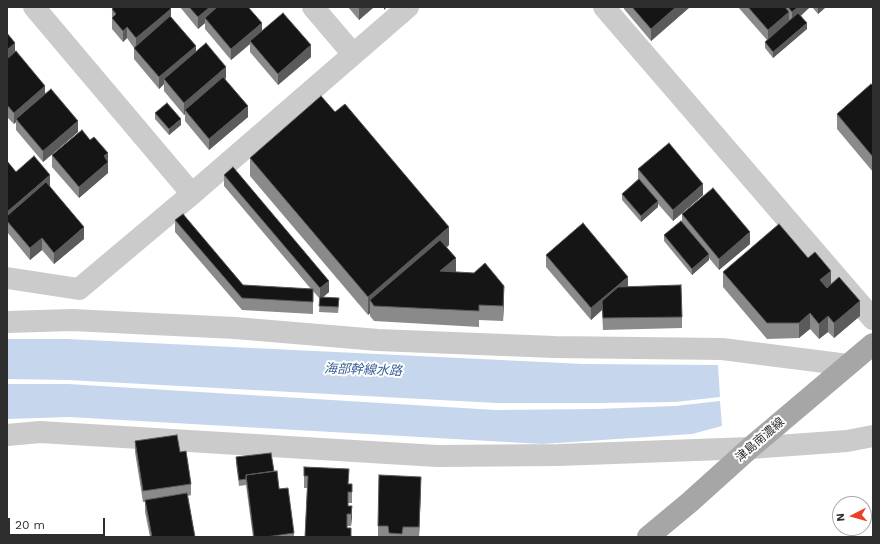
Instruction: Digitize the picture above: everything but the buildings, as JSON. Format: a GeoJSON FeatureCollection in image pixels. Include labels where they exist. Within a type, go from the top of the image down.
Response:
{"type":"FeatureCollection","features":[{"type":"Feature","properties":{"kind":"main road","name":"津島南濃線"},"geometry":{"type":"LineString","coordinates":[[648,537],[873,344]]}},
{"type":"Feature","properties":{"kind":"street"},"geometry":{"type":"LineString","coordinates":[[34,7],[192,194]]}},
{"type":"Feature","properties":{"kind":"street"},"geometry":{"type":"LineString","coordinates":[[313,7],[353,54]]}},
{"type":"Feature","properties":{"kind":"street"},"geometry":{"type":"LineString","coordinates":[[72,320],[79,289],[192,194],[408,7]]}},
{"type":"Feature","properties":{"kind":"street"},"geometry":{"type":"LineString","coordinates":[[604,7],[873,319]]}},
{"type":"Feature","properties":{"kind":"street"},"geometry":{"type":"LineString","coordinates":[[7,278],[79,289]]}},
{"type":"Feature","properties":{"kind":"street"},"geometry":{"type":"LineString","coordinates":[[7,322],[72,320],[235,328],[386,340],[554,347],[722,349],[848,365]]}},
{"type":"Feature","properties":{"kind":"street"},"geometry":{"type":"LineString","coordinates":[[7,435],[40,432],[437,456],[567,454],[750,448],[847,441],[873,436]]}},
{"type":"Feature","properties":{"kind":"water","name":"海部幹線水路"},"geometry":{"type":"Polygon","coordinates":[[[7,339],[67,339],[583,364],[718,365],[720,397],[675,402],[496,403],[68,380],[7,379],[7,339]]]}},
{"type":"Feature","properties":{"kind":"water"},"geometry":{"type":"Polygon","coordinates":[[[7,384],[68,384],[496,410],[596,409],[675,406],[720,401],[722,426],[692,434],[542,444],[69,417],[7,419],[7,384]]]}}]}
